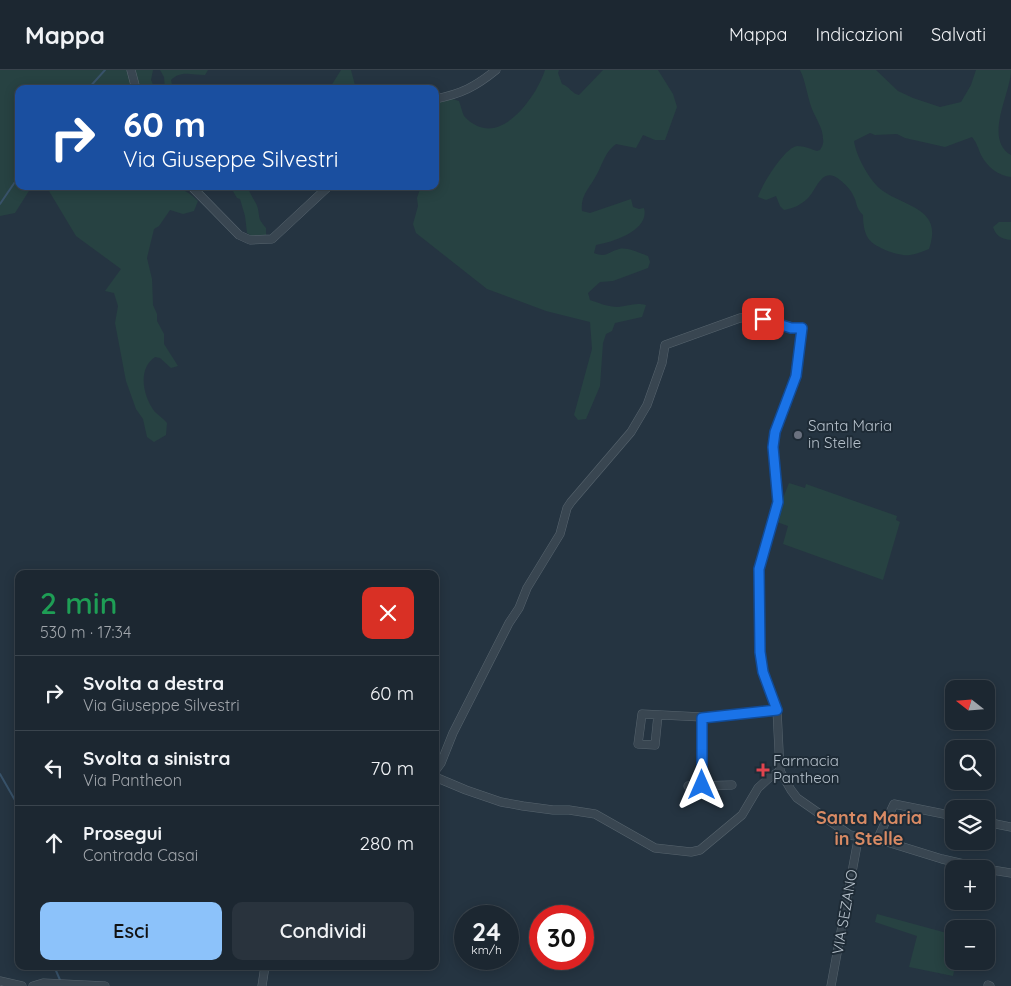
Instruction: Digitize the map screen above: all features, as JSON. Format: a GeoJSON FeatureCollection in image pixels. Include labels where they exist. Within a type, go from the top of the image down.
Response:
{"type":"FeatureCollection","features":[{"type":"Feature","properties":{"kind":"street"},"geometry":{"type":"LineString","coordinates":[[131,70],[135,85]]}},
{"type":"Feature","properties":{"kind":"street"},"geometry":{"type":"LineString","coordinates":[[439,98],[458,94],[480,83],[496,70]]}},
{"type":"Feature","properties":{"kind":"street"},"geometry":{"type":"LineString","coordinates":[[195,190],[239,234],[250,240],[272,239],[326,190]]}},
{"type":"Feature","properties":{"kind":"street"},"geometry":{"type":"LineString","coordinates":[[439,766],[453,733],[509,623],[519,608],[527,588],[560,534],[567,508],[631,432],[647,405],[662,363],[665,345],[750,316],[791,328],[802,328],[796,376],[775,432],[773,447],[778,502],[759,569],[760,652],[763,672],[777,710],[780,772],[798,798],[846,833],[949,860]]}},
{"type":"Feature","properties":{"kind":"street"},"geometry":{"type":"LineString","coordinates":[[658,715],[702,718],[777,710]]}},
{"type":"Feature","properties":{"kind":"street"},"geometry":{"type":"LineString","coordinates":[[702,718],[702,785]]}},
{"type":"Feature","properties":{"kind":"street"},"geometry":{"type":"LineString","coordinates":[[439,779],[501,802],[533,808],[595,814],[655,848],[691,852],[700,850],[742,815],[758,788],[770,777],[780,772]]}},
{"type":"Feature","properties":{"kind":"street"},"geometry":{"type":"LineString","coordinates":[[688,786],[732,785]]}},
{"type":"Feature","properties":{"kind":"street"},"geometry":{"type":"LineString","coordinates":[[877,840],[894,804],[945,814]]}},
{"type":"Feature","properties":{"kind":"street"},"geometry":{"type":"LineString","coordinates":[[995,824],[1011,827]]}},
{"type":"Feature","properties":{"kind":"street","name":"VIA SEZANO"},"geometry":{"type":"LineString","coordinates":[[831,986],[857,844],[860,838]]}},
{"type":"Feature","properties":{"kind":"street"},"geometry":{"type":"LineString","coordinates":[[995,870],[1011,873]]}},
{"type":"Feature","properties":{"kind":"street"},"geometry":{"type":"LineString","coordinates":[[262,986],[265,970]]}},
{"type":"Feature","properties":{"kind":"street"},"geometry":{"type":"LineString","coordinates":[[0,981],[22,986]]}},
{"type":"Feature","properties":{"kind":"street"},"geometry":{"type":"LineString","coordinates":[[32,986],[43,984],[106,986]]}},
{"type":"Feature","properties":{"kind":"green space"},"geometry":{"type":"Polygon","coordinates":[[[0,70],[153,70],[151,80],[153,85],[139,85],[131,82],[131,85],[15,85],[15,190],[29,190],[15,213],[0,216],[0,70]]]}},
{"type":"Feature","properties":{"kind":"green space"},"geometry":{"type":"Polygon","coordinates":[[[160,70],[208,70],[205,75],[179,75],[171,80],[172,85],[165,85],[164,77],[160,70]]]}},
{"type":"Feature","properties":{"kind":"green space"},"geometry":{"type":"Polygon","coordinates":[[[341,70],[351,70],[355,85],[332,85],[341,70]]]}},
{"type":"Feature","properties":{"kind":"green space"},"geometry":{"type":"Polygon","coordinates":[[[545,70],[559,70],[558,73],[562,84],[579,95],[603,70],[658,70],[673,94],[677,107],[665,140],[655,140],[643,135],[636,148],[616,144],[612,147],[583,200],[582,211],[590,213],[631,199],[633,207],[644,208],[642,223],[636,229],[621,238],[596,245],[594,253],[605,255],[619,249],[626,249],[648,256],[650,262],[648,268],[613,281],[600,282],[588,293],[590,300],[604,305],[618,307],[638,304],[646,305],[642,317],[615,323],[612,331],[606,334],[603,343],[600,386],[586,419],[578,420],[574,415],[592,349],[590,322],[546,311],[487,289],[416,233],[413,224],[420,190],[439,190],[439,102],[449,98],[459,101],[467,120],[480,127],[491,128],[501,126],[529,101],[545,70]]]}},
{"type":"Feature","properties":{"kind":"green space"},"geometry":{"type":"Polygon","coordinates":[[[800,70],[876,70],[898,91],[940,107],[961,102],[971,85],[976,70],[1011,70],[1000,115],[999,138],[1003,148],[1011,155],[1011,177],[1002,175],[990,167],[981,155],[972,137],[945,147],[905,138],[897,134],[875,135],[870,133],[854,141],[864,168],[878,187],[921,211],[931,225],[932,236],[929,249],[910,255],[887,251],[871,241],[867,236],[863,215],[858,208],[855,198],[849,189],[834,176],[824,177],[805,200],[797,206],[788,209],[784,210],[780,206],[776,196],[766,200],[758,197],[774,168],[792,148],[800,146],[817,151],[823,145],[822,131],[812,109],[800,70]]]}},
{"type":"Feature","properties":{"kind":"green space"},"geometry":{"type":"Polygon","coordinates":[[[48,190],[183,190],[198,201],[194,211],[183,214],[170,210],[159,226],[154,229],[147,258],[152,279],[153,305],[157,314],[157,321],[164,334],[164,344],[178,366],[171,368],[160,358],[155,357],[149,362],[146,369],[144,383],[147,399],[155,412],[167,423],[166,435],[154,442],[147,437],[143,419],[136,409],[126,381],[115,323],[118,306],[114,293],[105,291],[121,269],[76,236],[48,190]]]}},
{"type":"Feature","properties":{"kind":"green space"},"geometry":{"type":"Polygon","coordinates":[[[232,190],[248,190],[257,207],[260,220],[266,228],[266,237],[255,238],[247,233],[245,216],[240,199],[237,198],[232,190]]]}},
{"type":"Feature","properties":{"kind":"green space"},"geometry":{"type":"Polygon","coordinates":[[[999,222],[1011,222],[1011,240],[997,235],[993,227],[999,222]]]}},
{"type":"Feature","properties":{"kind":"green space"},"geometry":{"type":"Polygon","coordinates":[[[789,483],[805,488],[806,484],[897,516],[896,520],[900,522],[883,580],[783,544],[788,526],[774,521],[789,483]]]}},
{"type":"Feature","properties":{"kind":"green space"},"geometry":{"type":"Polygon","coordinates":[[[877,914],[945,933],[945,970],[954,970],[953,976],[909,967],[917,936],[875,922],[877,914]]]}},
{"type":"Feature","properties":{"kind":"waterway"},"geometry":{"type":"LineString","coordinates":[[92,85],[105,70]]}},
{"type":"Feature","properties":{"kind":"waterway"},"geometry":{"type":"LineString","coordinates":[[0,204],[15,182]]}},
{"type":"Feature","properties":{"kind":"waterway"},"geometry":{"type":"LineString","coordinates":[[0,774],[15,800]]}},
{"type":"Feature","properties":{"kind":"waterway"},"geometry":{"type":"LineString","coordinates":[[56,970],[60,980]]}},
{"type":"Feature","properties":{"kind":"place","name":"Santa Maria in Stelle"},"geometry":{"type":"Point","coordinates":[798,435]}},
{"type":"Feature","properties":{"kind":"place","name":"Farmacia Pantheon"},"geometry":{"type":"Point","coordinates":[763,770]}},
{"type":"Feature","properties":{"kind":"district","name":"Santa Maria in Stelle"},"geometry":{"type":"Point","coordinates":[869,828]}},
{"type":"Feature","properties":{"kind":"route"},"geometry":{"type":"LineString","coordinates":[[702,785],[702,718],[777,710],[763,672],[760,652],[759,569],[778,502],[773,447],[775,432],[796,376],[802,328],[791,328],[763,319]]}}]}
